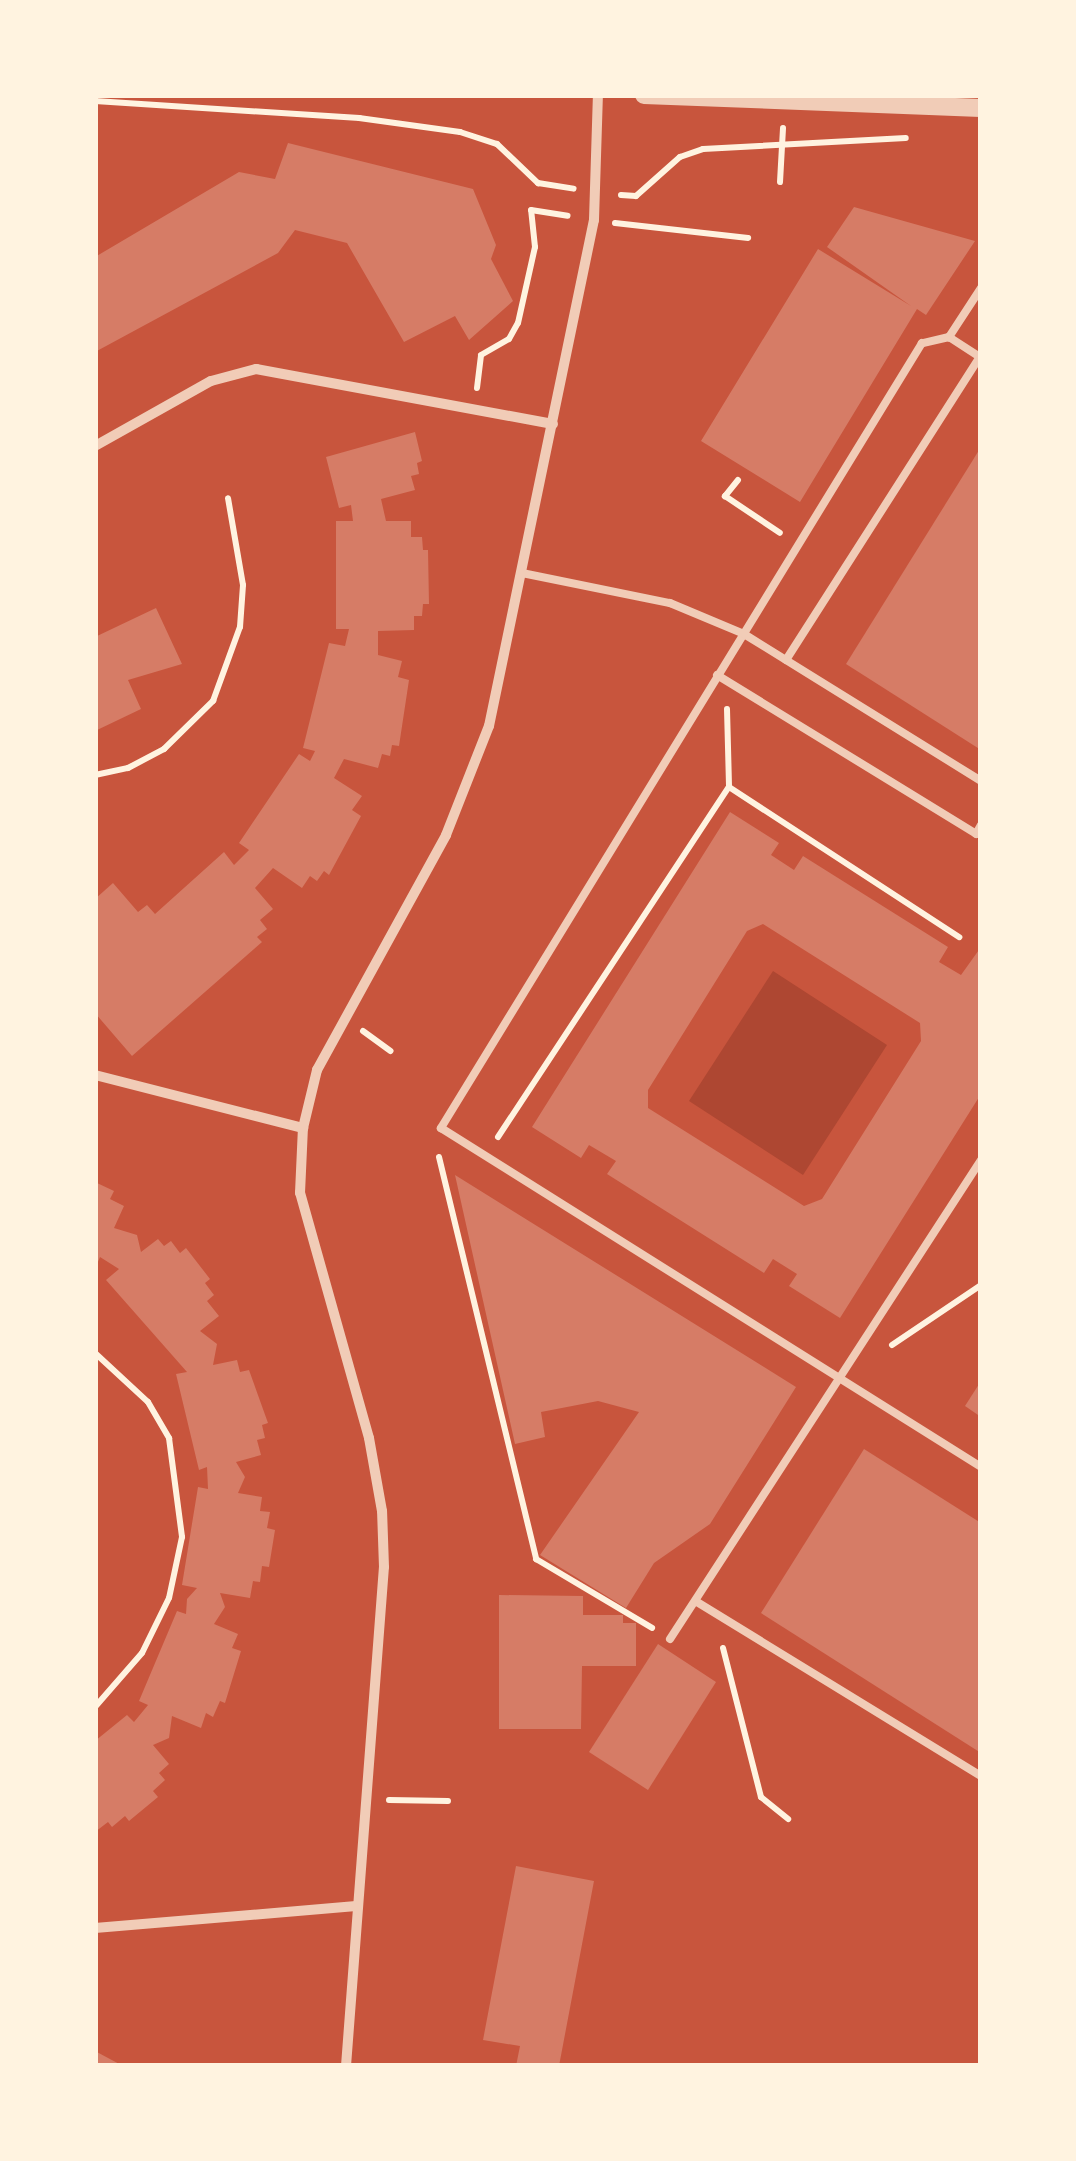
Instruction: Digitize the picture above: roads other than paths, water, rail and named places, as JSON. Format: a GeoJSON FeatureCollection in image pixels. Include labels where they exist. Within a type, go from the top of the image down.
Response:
{"type":"FeatureCollection","features":[{"type":"Feature","properties":{"kind":"street"},"geometry":{"type":"LineString","coordinates":[[346,2066],[384,1567],[382,1510],[369,1438],[300,1193],[302,1128],[317,1070],[342,1016],[446,835],[471,778],[522,573],[553,424],[594,193],[598,95]]}},
{"type":"Feature","properties":{"kind":"street"},"geometry":{"type":"LineString","coordinates":[[644,95],[981,108]]}},
{"type":"Feature","properties":{"kind":"street"},"geometry":{"type":"LineString","coordinates":[[95,446],[210,381],[256,369],[553,424]]}},
{"type":"Feature","properties":{"kind":"street"},"geometry":{"type":"LineString","coordinates":[[95,1075],[302,1128]]}},
{"type":"Feature","properties":{"kind":"street"},"geometry":{"type":"LineString","coordinates":[[95,1928],[134,1930],[356,1906]]}},
{"type":"Feature","properties":{"kind":"lane"},"geometry":{"type":"LineString","coordinates":[[981,288],[949,337],[922,343],[441,1128],[981,1468]]}},
{"type":"Feature","properties":{"kind":"lane"},"geometry":{"type":"LineString","coordinates":[[786,660],[981,357],[949,337]]}},
{"type":"Feature","properties":{"kind":"lane"},"geometry":{"type":"LineString","coordinates":[[522,573],[670,603],[744,634],[981,781]]}},
{"type":"Feature","properties":{"kind":"lane"},"geometry":{"type":"LineString","coordinates":[[717,675],[976,834],[981,826]]}},
{"type":"Feature","properties":{"kind":"lane"},"geometry":{"type":"LineString","coordinates":[[670,1639],[842,1380],[981,1160]]}},
{"type":"Feature","properties":{"kind":"lane"},"geometry":{"type":"LineString","coordinates":[[696,1602],[981,1776]]}}]}
